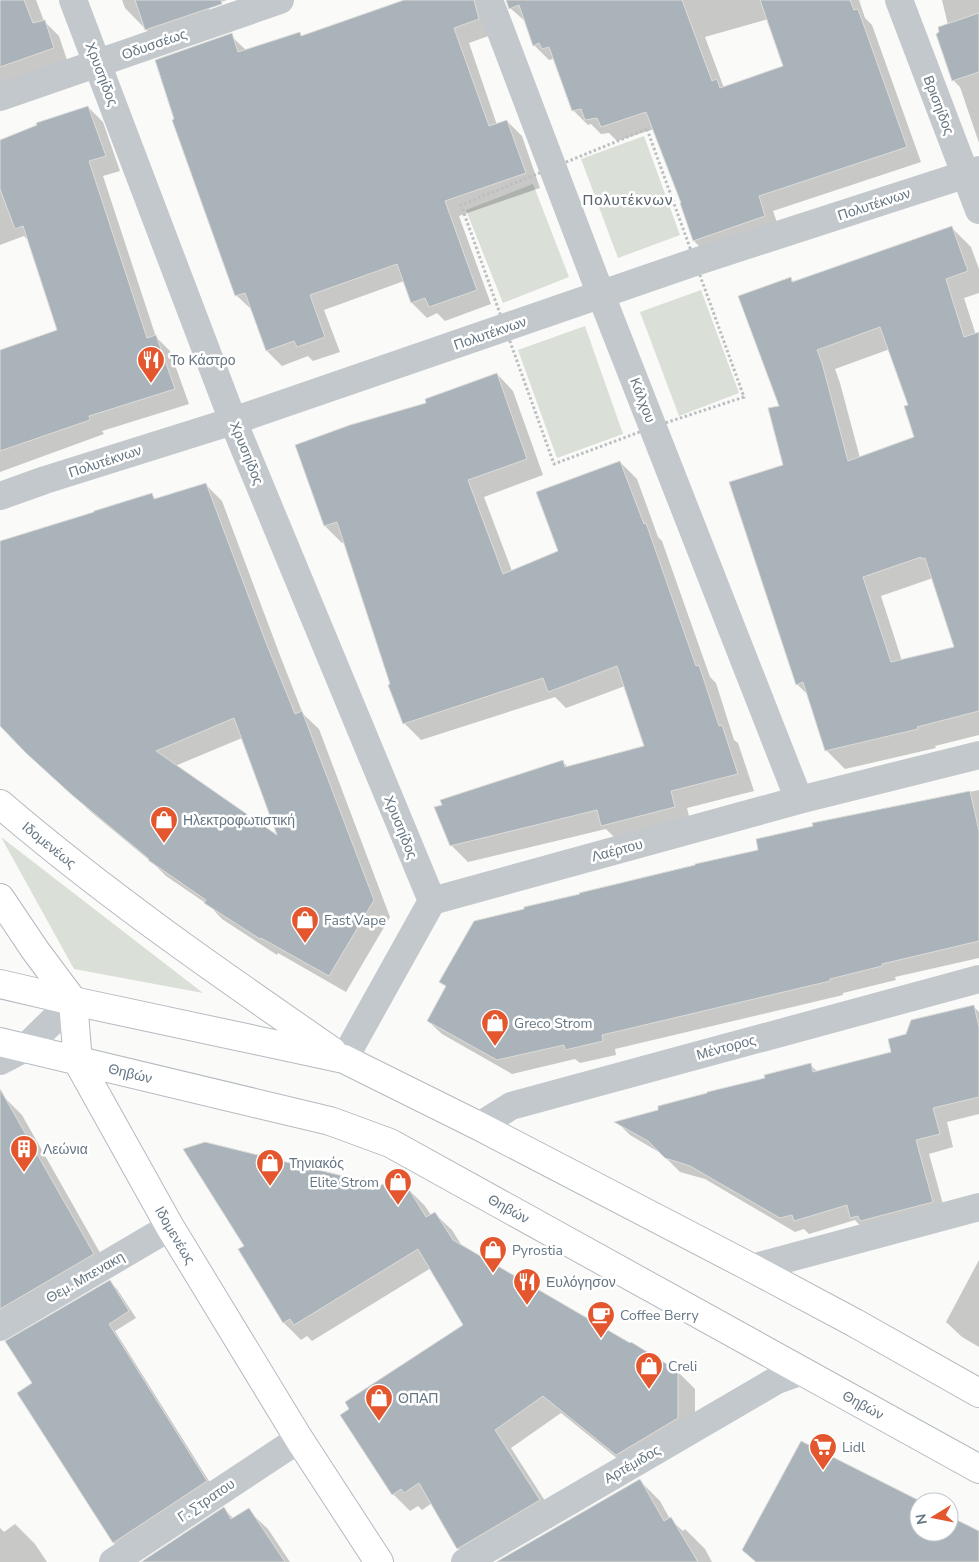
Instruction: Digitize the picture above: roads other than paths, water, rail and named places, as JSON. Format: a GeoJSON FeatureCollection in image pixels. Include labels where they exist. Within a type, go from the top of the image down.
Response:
{"type":"FeatureCollection","features":[{"type":"Feature","properties":{"kind":"main road","name":"Ιδομενέως"},"geometry":{"type":"LineString","coordinates":[[0,804],[50,847],[160,930],[344,1059]]}},
{"type":"Feature","properties":{"kind":"main road"},"geometry":{"type":"LineString","coordinates":[[0,898],[73,1001]]}},
{"type":"Feature","properties":{"kind":"main road"},"geometry":{"type":"LineString","coordinates":[[0,984],[344,1059],[752,1268],[855,1323],[979,1393]]}},
{"type":"Feature","properties":{"kind":"main road","name":"Ιδομενέως"},"geometry":{"type":"LineString","coordinates":[[73,1001],[78,1062],[170,1227],[299,1439],[379,1562]]}},
{"type":"Feature","properties":{"kind":"main road","name":"Θηβών"},"geometry":{"type":"LineString","coordinates":[[13,1045],[330,1121],[390,1143],[979,1469]]}},
{"type":"Feature","properties":{"kind":"street","name":"Χρυσηίδος"},"geometry":{"type":"LineString","coordinates":[[72,0],[233,421],[432,901]]}},
{"type":"Feature","properties":{"kind":"street","name":"Οδυσσέως"},"geometry":{"type":"LineString","coordinates":[[0,97],[280,0]]}},
{"type":"Feature","properties":{"kind":"street","name":"Κάλχου"},"geometry":{"type":"LineString","coordinates":[[489,0],[601,295],[799,800]]}},
{"type":"Feature","properties":{"kind":"street","name":"Βρισηίδος"},"geometry":{"type":"LineString","coordinates":[[899,0],[972,172],[979,210]]}},
{"type":"Feature","properties":{"kind":"street","name":"Πολυτέκνων"},"geometry":{"type":"LineString","coordinates":[[0,496],[233,421],[695,262],[972,172]]}},
{"type":"Feature","properties":{"kind":"street","name":"Λαέρτου"},"geometry":{"type":"LineString","coordinates":[[432,901],[799,800],[979,756]]}},
{"type":"Feature","properties":{"kind":"street"},"geometry":{"type":"LineString","coordinates":[[344,1059],[432,901]]}},
{"type":"Feature","properties":{"kind":"street","name":"Μέντορος"},"geometry":{"type":"LineString","coordinates":[[478,1126],[511,1106],[979,979]]}},
{"type":"Feature","properties":{"kind":"street"},"geometry":{"type":"LineString","coordinates":[[0,1060],[13,1045],[73,1001]]}},
{"type":"Feature","properties":{"kind":"street"},"geometry":{"type":"LineString","coordinates":[[752,1268],[979,1206]]}},
{"type":"Feature","properties":{"kind":"street","name":"Θεμ. Μπενακη"},"geometry":{"type":"LineString","coordinates":[[0,1327],[170,1227]]}},
{"type":"Feature","properties":{"kind":"street","name":"Αρτέμιδος"},"geometry":{"type":"LineString","coordinates":[[465,1562],[777,1380],[802,1371]]}},
{"type":"Feature","properties":{"kind":"street","name":"Γ. Στρατου"},"geometry":{"type":"LineString","coordinates":[[113,1562],[299,1439]]}},
{"type":"Feature","properties":{"kind":"place","name":"Το Κάστρο"},"geometry":{"type":"Point","coordinates":[151,384]}},
{"type":"Feature","properties":{"kind":"place","name":"Ηλεκτροφωτιστική"},"geometry":{"type":"Point","coordinates":[164,844]}},
{"type":"Feature","properties":{"kind":"place","name":"Fast Vape"},"geometry":{"type":"Point","coordinates":[305,944]}},
{"type":"Feature","properties":{"kind":"place","name":"Greco Strom"},"geometry":{"type":"Point","coordinates":[495,1047]}},
{"type":"Feature","properties":{"kind":"place","name":"Λεώνια"},"geometry":{"type":"Point","coordinates":[24,1173]}},
{"type":"Feature","properties":{"kind":"place","name":"Τηνιακός"},"geometry":{"type":"Point","coordinates":[270,1187]}},
{"type":"Feature","properties":{"kind":"place","name":"Elite Strom"},"geometry":{"type":"Point","coordinates":[398,1206]}},
{"type":"Feature","properties":{"kind":"place","name":"Pyrostia"},"geometry":{"type":"Point","coordinates":[493,1274]}},
{"type":"Feature","properties":{"kind":"place","name":"Ευλόγησον"},"geometry":{"type":"Point","coordinates":[527,1306]}},
{"type":"Feature","properties":{"kind":"place","name":"Coffee Berry"},"geometry":{"type":"Point","coordinates":[601,1339]}},
{"type":"Feature","properties":{"kind":"place","name":"Creli"},"geometry":{"type":"Point","coordinates":[649,1390]}},
{"type":"Feature","properties":{"kind":"place","name":"ΟΠΑΠ"},"geometry":{"type":"Point","coordinates":[379,1422]}},
{"type":"Feature","properties":{"kind":"place","name":"Lidl"},"geometry":{"type":"Point","coordinates":[823,1471]}},
{"type":"Feature","properties":{"kind":"district","name":"Πολυτέκνων"},"geometry":{"type":"Point","coordinates":[628,200]}}]}
